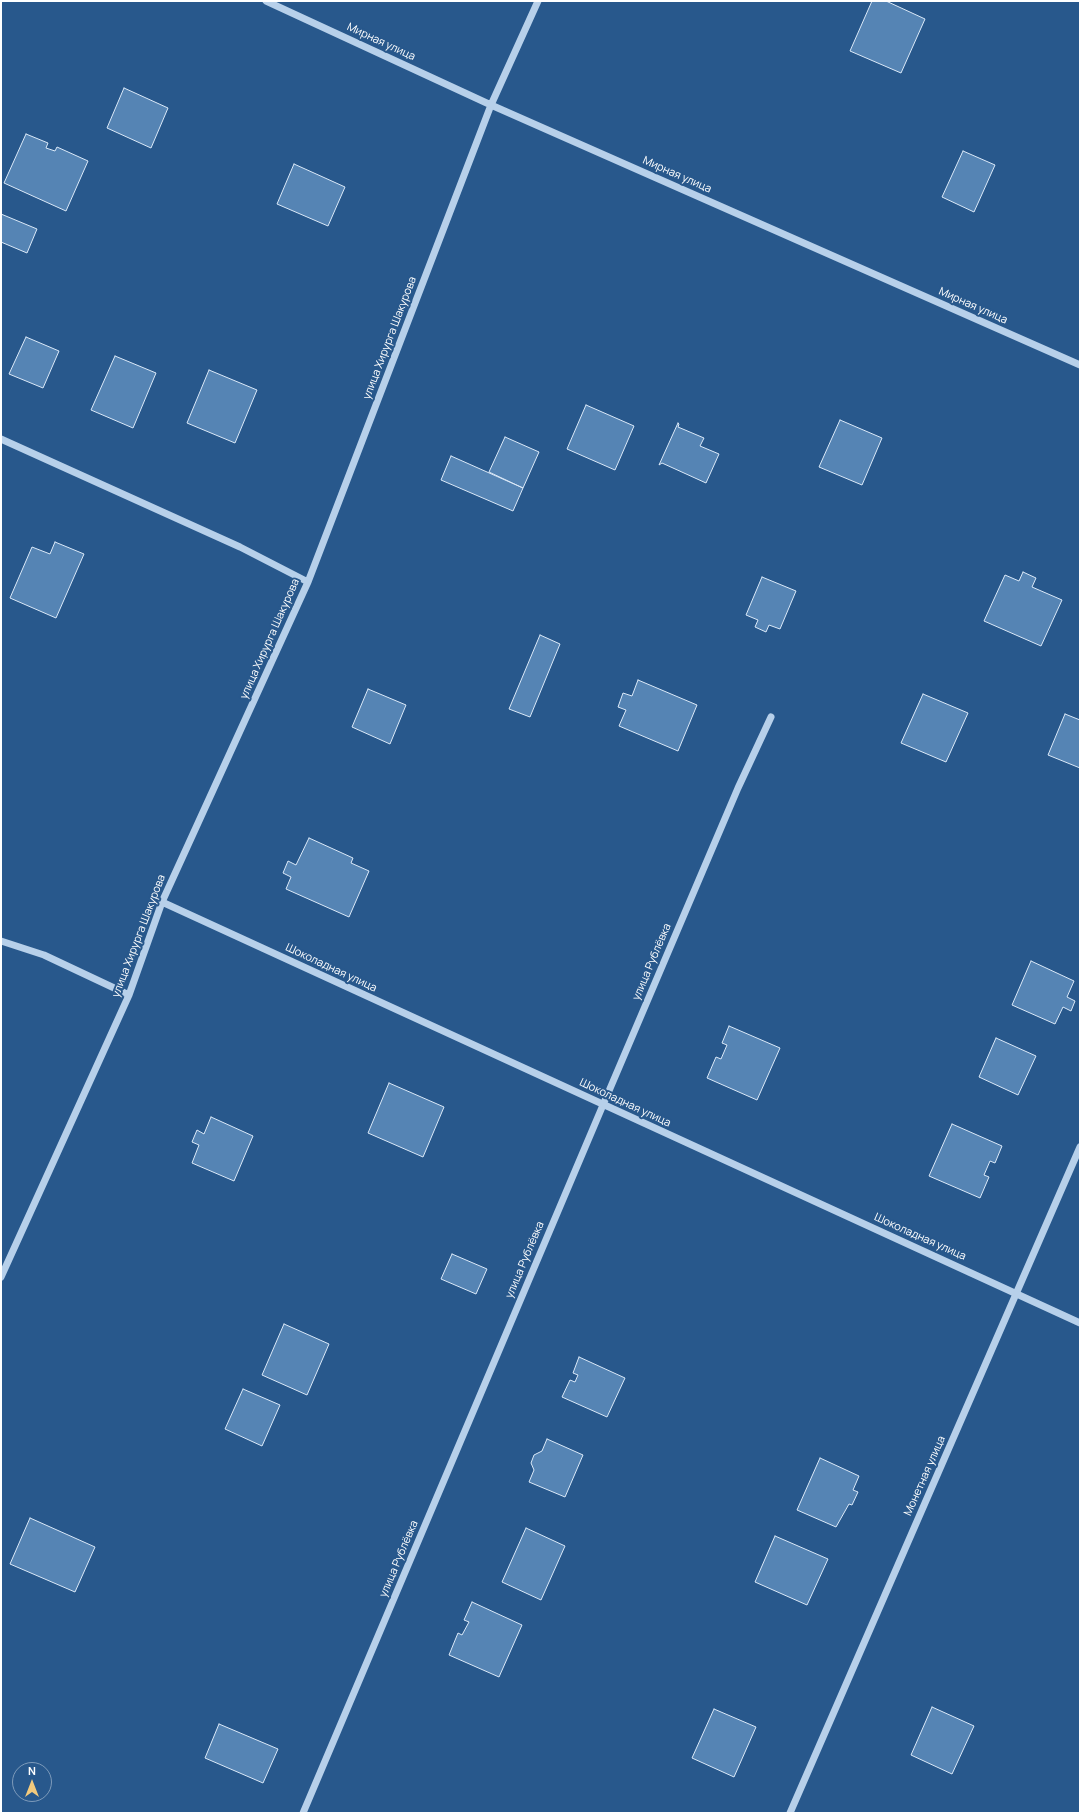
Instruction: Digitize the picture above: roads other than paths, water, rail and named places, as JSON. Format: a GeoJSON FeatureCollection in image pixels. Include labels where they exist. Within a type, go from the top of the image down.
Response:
{"type":"FeatureCollection","features":[{"type":"Feature","properties":{"kind":"street","name":"Мирная улица"},"geometry":{"type":"LineString","coordinates":[[266,1],[491,105],[1080,365]]}},
{"type":"Feature","properties":{"kind":"street","name":"улица Хирурга Шакурова"},"geometry":{"type":"LineString","coordinates":[[1,1277],[129,995],[162,902],[308,582],[491,105],[538,1]]}},
{"type":"Feature","properties":{"kind":"street"},"geometry":{"type":"LineString","coordinates":[[1,439],[240,547],[308,582]]}},
{"type":"Feature","properties":{"kind":"street","name":"улица Рублёвка"},"geometry":{"type":"LineString","coordinates":[[303,1813],[738,788],[771,717]]}},
{"type":"Feature","properties":{"kind":"street","name":"Шоколадная улица"},"geometry":{"type":"LineString","coordinates":[[162,902],[1080,1323]]}},
{"type":"Feature","properties":{"kind":"street"},"geometry":{"type":"LineString","coordinates":[[1,941],[44,955],[129,995]]}},
{"type":"Feature","properties":{"kind":"street","name":"Монетная улица"},"geometry":{"type":"LineString","coordinates":[[790,1813],[1080,1147]]}}]}
